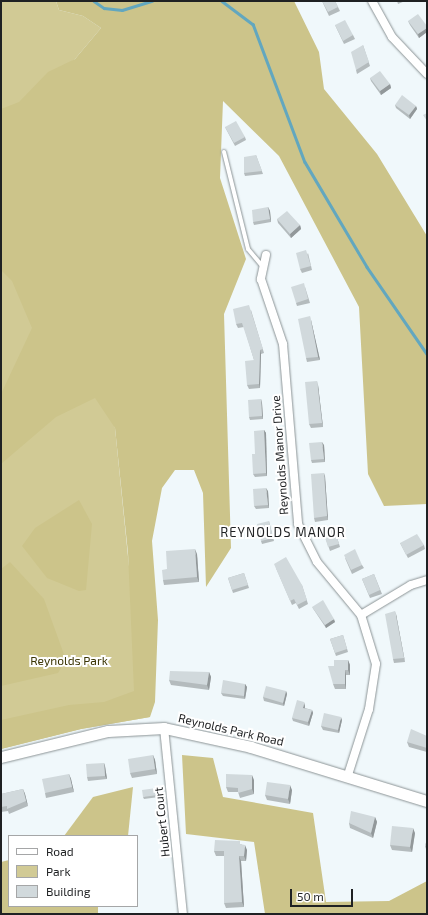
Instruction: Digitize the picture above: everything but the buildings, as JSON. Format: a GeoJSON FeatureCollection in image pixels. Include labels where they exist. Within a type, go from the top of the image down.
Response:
{"type":"FeatureCollection","features":[{"type":"Feature","properties":{"kind":"main road","name":"Reynolds Park Road"},"geometry":{"type":"LineString","coordinates":[[1,757],[108,731],[164,728],[251,747],[427,800]]}},
{"type":"Feature","properties":{"kind":"street"},"geometry":{"type":"LineString","coordinates":[[372,1],[392,37],[427,74]]}},
{"type":"Feature","properties":{"kind":"street","name":"Reynolds Manor Drive"},"geometry":{"type":"LineString","coordinates":[[266,255],[261,279],[283,344],[286,363],[298,524],[317,562],[361,615],[373,648],[377,675],[348,775]]}},
{"type":"Feature","properties":{"kind":"street"},"geometry":{"type":"LineString","coordinates":[[361,615],[411,585],[427,580]]}},
{"type":"Feature","properties":{"kind":"street","name":"Hubert Court"},"geometry":{"type":"LineString","coordinates":[[164,728],[183,914]]}},
{"type":"Feature","properties":{"kind":"lane"},"geometry":{"type":"LineString","coordinates":[[224,152],[248,249],[263,268]]}},
{"type":"Feature","properties":{"kind":"green space","name":"Reynolds Park"},"geometry":{"type":"Polygon","coordinates":[[[1,1],[56,1],[59,10],[83,16],[101,28],[75,59],[25,97],[115,428],[139,665],[150,717],[81,729],[1,749],[1,1]]]}},
{"type":"Feature","properties":{"kind":"shaded area"},"geometry":{"type":"Polygon","coordinates":[[[56,1],[294,1],[319,52],[324,89],[377,154],[427,236],[427,504],[384,506],[368,474],[359,307],[279,156],[223,101],[220,178],[246,259],[224,314],[231,548],[206,587],[203,493],[194,470],[175,470],[162,488],[152,541],[158,620],[155,702],[150,717],[81,729],[1,749],[1,720],[69,705],[104,702],[134,691],[128,553],[115,428],[95,398],[56,417],[1,464],[1,394],[32,328],[12,281],[1,270],[1,109],[19,102],[48,72],[75,59],[101,28],[83,16],[59,10],[56,1]]]}},
{"type":"Feature","properties":{"kind":"shaded area"},"geometry":{"type":"Polygon","coordinates":[[[79,500],[92,524],[86,590],[79,591],[47,578],[22,546],[35,528],[79,500]]]}},
{"type":"Feature","properties":{"kind":"shaded area"},"geometry":{"type":"Polygon","coordinates":[[[10,562],[44,599],[66,660],[58,673],[1,686],[1,569],[10,562]]]}},
{"type":"Feature","properties":{"kind":"shaded area"},"geometry":{"type":"Polygon","coordinates":[[[182,755],[213,758],[223,797],[313,813],[326,902],[389,901],[427,881],[427,914],[265,914],[254,842],[186,834],[182,755]]]}},
{"type":"Feature","properties":{"kind":"shaded area"},"geometry":{"type":"Polygon","coordinates":[[[133,787],[128,835],[65,835],[93,797],[133,787]]]}},
{"type":"Feature","properties":{"kind":"shaded area"},"geometry":{"type":"Polygon","coordinates":[[[8,860],[8,907],[98,907],[98,914],[1,914],[1,862],[8,860]]]}},
{"type":"Feature","properties":{"kind":"waterway"},"geometry":{"type":"LineString","coordinates":[[94,1],[104,8],[122,10],[152,1]]}},
{"type":"Feature","properties":{"kind":"waterway"},"geometry":{"type":"LineString","coordinates":[[222,1],[253,24],[305,162],[367,267],[427,354]]}},
{"type":"Feature","properties":{"kind":"district","name":"REYNOLDS MANOR"},"geometry":{"type":"Point","coordinates":[283,532]}}]}
